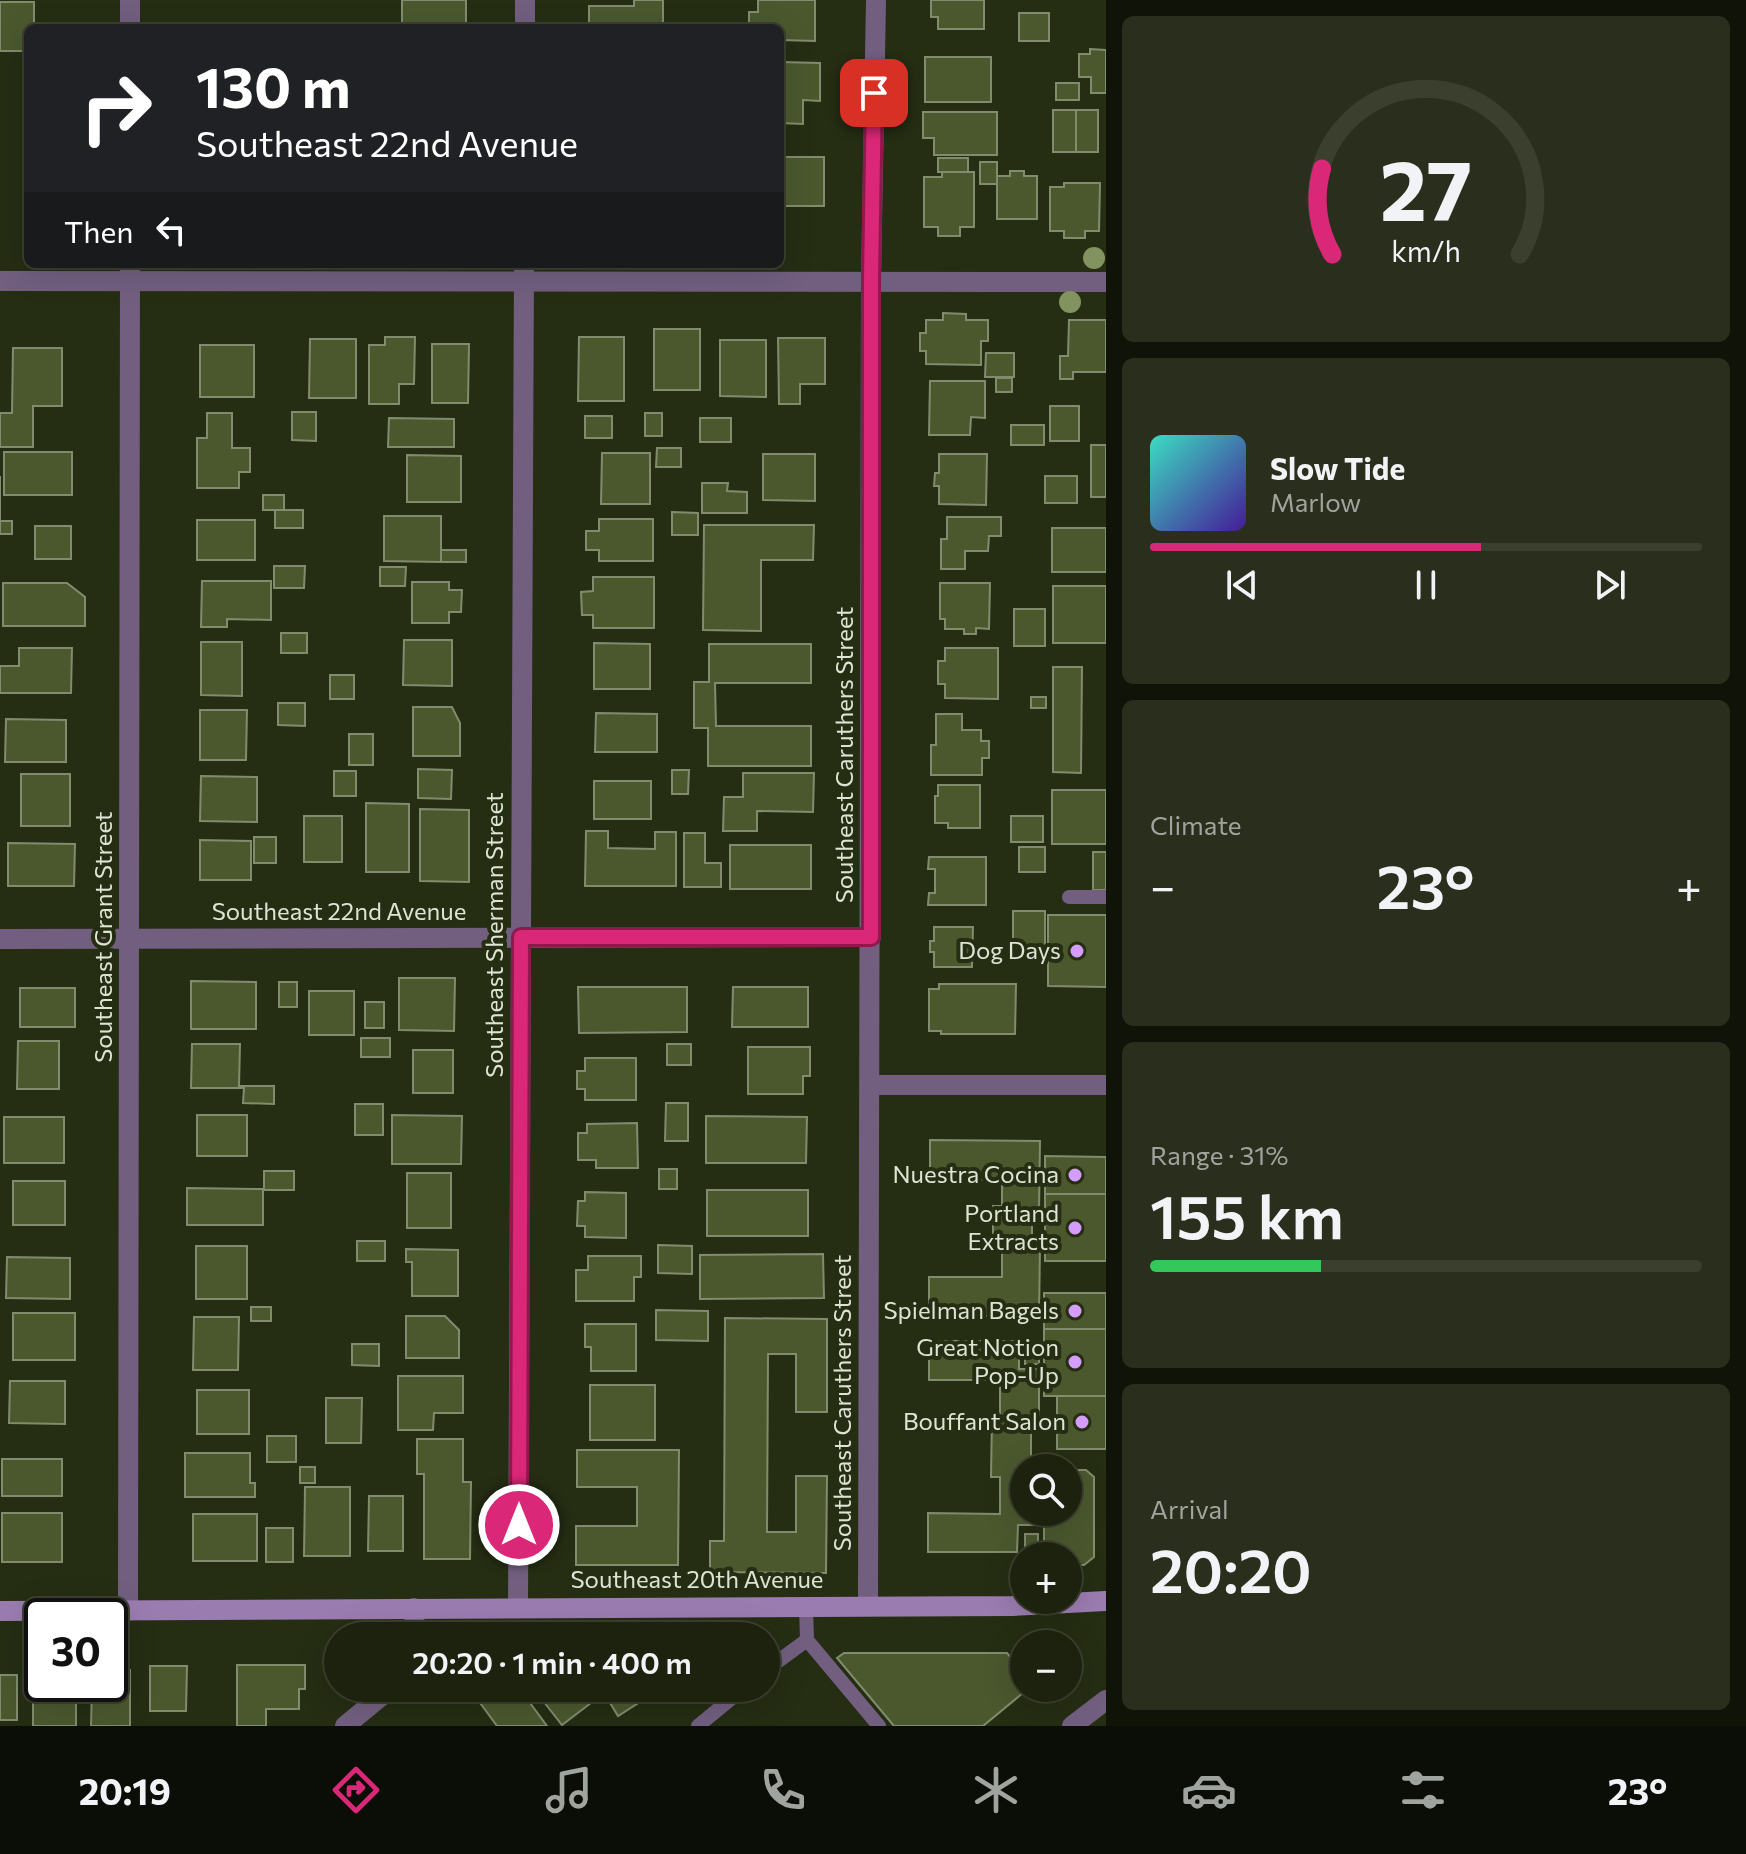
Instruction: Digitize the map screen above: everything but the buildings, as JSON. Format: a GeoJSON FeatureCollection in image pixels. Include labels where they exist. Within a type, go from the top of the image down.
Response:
{"type":"FeatureCollection","features":[{"type":"Feature","properties":{"kind":"street"},"geometry":{"type":"LineString","coordinates":[[130,0],[130,24]]}},
{"type":"Feature","properties":{"kind":"street"},"geometry":{"type":"LineString","coordinates":[[525,0],[525,24]]}},
{"type":"Feature","properties":{"kind":"street","name":"Southeast Caruthers Street"},"geometry":{"type":"LineString","coordinates":[[868,1606],[871,280],[876,0]]}},
{"type":"Feature","properties":{"kind":"street"},"geometry":{"type":"LineString","coordinates":[[0,281],[130,272],[524,272],[1106,282]]}},
{"type":"Feature","properties":{"kind":"street","name":"Southeast Grant Street"},"geometry":{"type":"LineString","coordinates":[[128,1611],[130,272]]}},
{"type":"Feature","properties":{"kind":"street","name":"Southeast Sherman Street"},"geometry":{"type":"LineString","coordinates":[[518,1607],[524,272]]}},
{"type":"Feature","properties":{"kind":"street","name":"Southeast 22nd Avenue"},"geometry":{"type":"LineString","coordinates":[[0,939],[871,937]]}},
{"type":"Feature","properties":{"kind":"street"},"geometry":{"type":"LineString","coordinates":[[870,1085],[1106,1085]]}},
{"type":"Feature","properties":{"kind":"street","name":"Southeast 20th Avenue"},"geometry":{"type":"LineString","coordinates":[[128,1611],[1012,1606],[1106,1601]]}},
{"type":"Feature","properties":{"kind":"street"},"geometry":{"type":"LineString","coordinates":[[414,1608],[414,1622]]}},
{"type":"Feature","properties":{"kind":"street","name":"Southeast 20th Avenue"},"geometry":{"type":"LineString","coordinates":[[0,1611],[24,1611]]}},
{"type":"Feature","properties":{"kind":"street"},"geometry":{"type":"LineString","coordinates":[[1072,1726],[1106,1700]]}},
{"type":"Feature","properties":{"kind":"street"},"geometry":{"type":"LineString","coordinates":[[345,1726],[374,1702]]}},
{"type":"Feature","properties":{"kind":"lane"},"geometry":{"type":"LineString","coordinates":[[1069,897],[1106,897]]}},
{"type":"Feature","properties":{"kind":"lane"},"geometry":{"type":"LineString","coordinates":[[806,1605],[807,1640],[879,1726]]}},
{"type":"Feature","properties":{"kind":"lane"},"geometry":{"type":"LineString","coordinates":[[780,1660],[807,1640]]}},
{"type":"Feature","properties":{"kind":"lane"},"geometry":{"type":"LineString","coordinates":[[698,1726],[727,1702]]}},
{"type":"Feature","properties":{"kind":"place","name":"Dog Days"},"geometry":{"type":"Point","coordinates":[1077,951]}},
{"type":"Feature","properties":{"kind":"place","name":"Nuestra Cocina"},"geometry":{"type":"Point","coordinates":[1075,1175]}},
{"type":"Feature","properties":{"kind":"place","name":"Portland Extracts"},"geometry":{"type":"Point","coordinates":[1075,1228]}},
{"type":"Feature","properties":{"kind":"place","name":"Spielman Bagels"},"geometry":{"type":"Point","coordinates":[1075,1311]}},
{"type":"Feature","properties":{"kind":"place","name":"Great Notion Pop-Up"},"geometry":{"type":"Point","coordinates":[1075,1362]}},
{"type":"Feature","properties":{"kind":"place","name":"Bouffant Salon"},"geometry":{"type":"Point","coordinates":[1082,1422]}},
{"type":"Feature","properties":{"kind":"route"},"geometry":{"type":"LineString","coordinates":[[519,1525],[521,937],[871,937],[874,93]]}}]}
